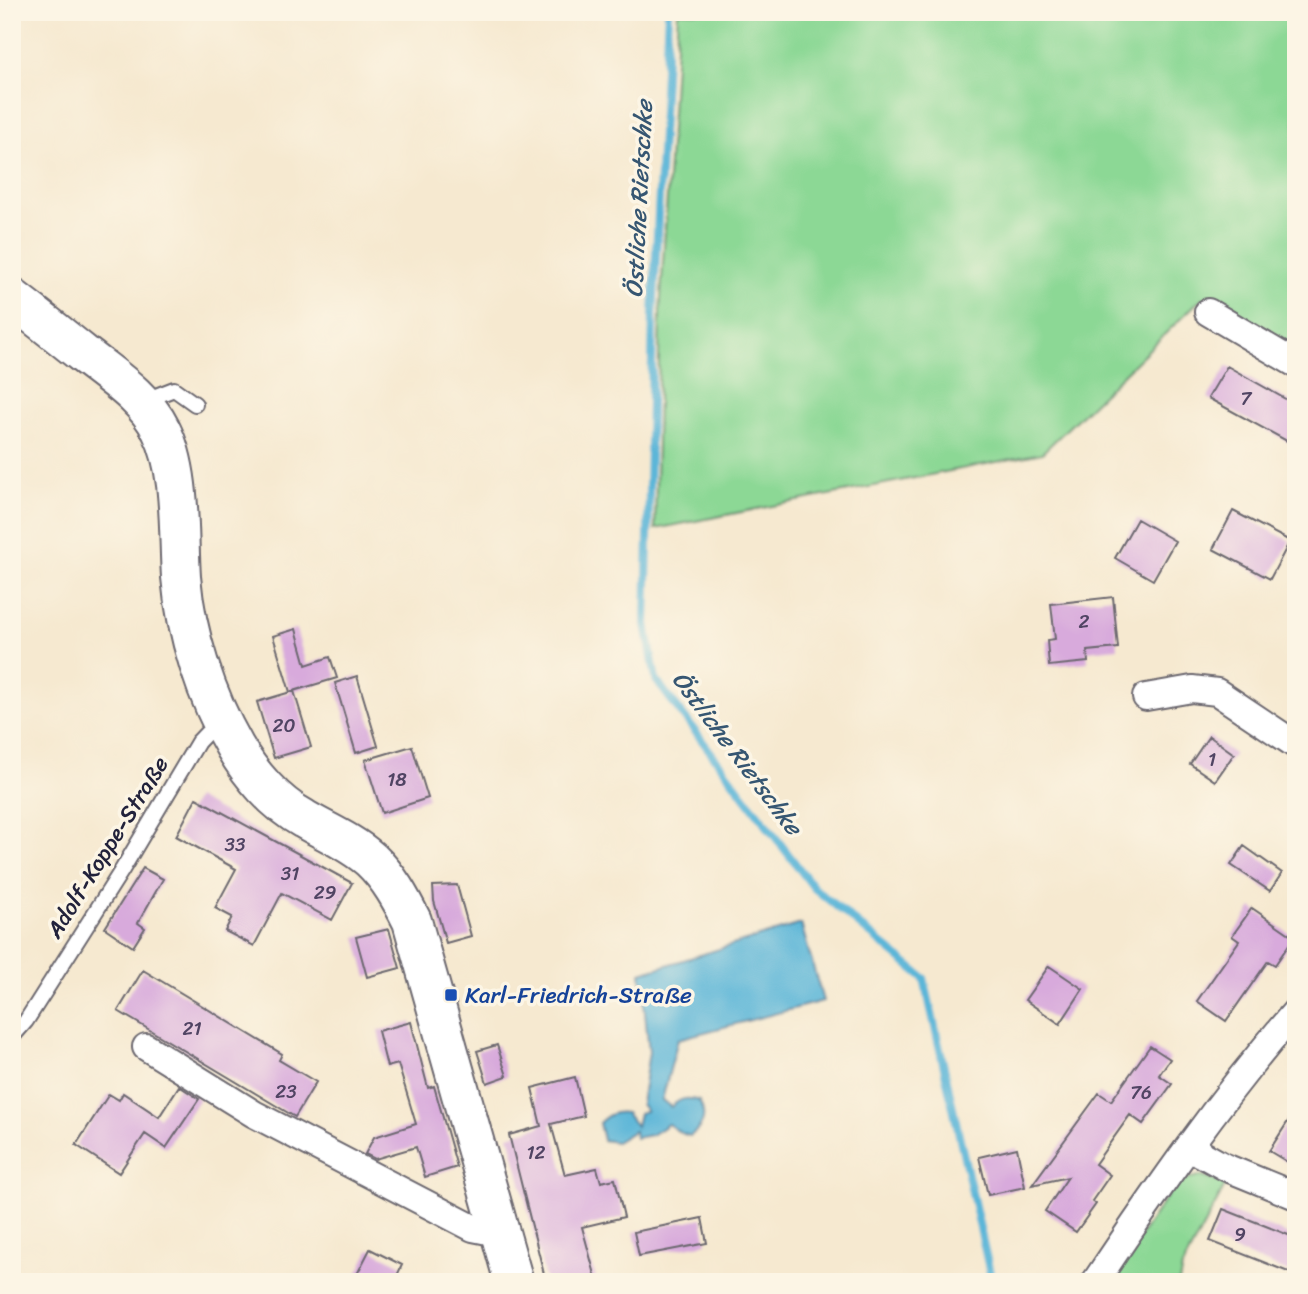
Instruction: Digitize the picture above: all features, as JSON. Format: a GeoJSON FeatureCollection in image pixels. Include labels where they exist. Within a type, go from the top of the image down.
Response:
{"type":"FeatureCollection","features":[{"type":"Feature","properties":{"kind":"street"},"geometry":{"type":"LineString","coordinates":[[12,298],[141,402],[162,431],[175,481],[181,580],[186,614],[197,656],[221,719],[235,747],[273,796],[300,817],[353,846],[371,860],[400,896],[412,921],[514,1282]]}},
{"type":"Feature","properties":{"kind":"street"},"geometry":{"type":"LineString","coordinates":[[1208,312],[1296,363]]}},
{"type":"Feature","properties":{"kind":"street"},"geometry":{"type":"LineString","coordinates":[[1146,697],[1192,689],[1217,692],[1296,745]]}},
{"type":"Feature","properties":{"kind":"street"},"geometry":{"type":"LineString","coordinates":[[1095,1282],[1249,1066],[1296,1011]]}},
{"type":"Feature","properties":{"kind":"street"},"geometry":{"type":"LineString","coordinates":[[146,1047],[254,1114],[473,1228],[488,1231],[499,1229]]}},
{"type":"Feature","properties":{"kind":"street"},"geometry":{"type":"LineString","coordinates":[[1189,1147],[1225,1167],[1296,1196]]}},
{"type":"Feature","properties":{"kind":"lane"},"geometry":{"type":"LineString","coordinates":[[141,402],[174,389],[195,404]]}},
{"type":"Feature","properties":{"kind":"lane","name":"Adolf-Koppe-Straße"},"geometry":{"type":"LineString","coordinates":[[12,1037],[26,1021],[122,870],[198,742],[221,719]]}},
{"type":"Feature","properties":{"kind":"green space"},"geometry":{"type":"Polygon","coordinates":[[[678,12],[1296,12],[1296,352],[1202,298],[1042,453],[655,529],[660,314],[678,12]]]}},
{"type":"Feature","properties":{"kind":"green space"},"geometry":{"type":"Polygon","coordinates":[[[1200,1176],[1226,1184],[1182,1267],[1179,1282],[1109,1282],[1168,1195],[1184,1179],[1200,1176]]]}},
{"type":"Feature","properties":{"kind":"water"},"geometry":{"type":"Polygon","coordinates":[[[801,924],[823,1001],[678,1039],[662,1100],[671,1107],[684,1099],[699,1101],[703,1120],[698,1128],[690,1136],[668,1124],[651,1135],[635,1138],[634,1131],[616,1142],[603,1140],[599,1123],[605,1118],[614,1113],[626,1113],[636,1126],[639,1113],[646,1111],[641,1104],[649,1052],[641,973],[801,924]]]}},
{"type":"Feature","properties":{"kind":"building"},"geometry":{"type":"Polygon","coordinates":[[[1227,366],[1296,405],[1296,446],[1208,398],[1227,366]]]}},
{"type":"Feature","properties":{"kind":"building"},"geometry":{"type":"Polygon","coordinates":[[[1233,511],[1290,541],[1270,579],[1213,549],[1233,511]]]}},
{"type":"Feature","properties":{"kind":"building"},"geometry":{"type":"Polygon","coordinates":[[[1137,519],[1175,541],[1153,580],[1115,558],[1137,519]]]}},
{"type":"Feature","properties":{"kind":"building"},"geometry":{"type":"Polygon","coordinates":[[[1113,597],[1118,648],[1087,651],[1088,662],[1049,666],[1047,640],[1055,639],[1051,604],[1113,597]]]}},
{"type":"Feature","properties":{"kind":"building"},"geometry":{"type":"Polygon","coordinates":[[[296,629],[306,665],[330,657],[337,678],[290,692],[273,636],[296,629]]]}},
{"type":"Feature","properties":{"kind":"building"},"geometry":{"type":"Polygon","coordinates":[[[357,676],[378,746],[356,753],[335,683],[357,676]]]}},
{"type":"Feature","properties":{"kind":"building"},"geometry":{"type":"Polygon","coordinates":[[[294,691],[311,747],[274,758],[257,702],[294,691]]]}},
{"type":"Feature","properties":{"kind":"building"},"geometry":{"type":"Polygon","coordinates":[[[1209,736],[1234,754],[1215,781],[1190,764],[1209,736]]]}},
{"type":"Feature","properties":{"kind":"building"},"geometry":{"type":"Polygon","coordinates":[[[412,746],[428,798],[382,813],[365,760],[412,746]]]}},
{"type":"Feature","properties":{"kind":"building"},"geometry":{"type":"Polygon","coordinates":[[[196,798],[352,883],[332,920],[282,893],[254,946],[225,931],[232,917],[215,908],[236,869],[176,836],[196,798]]]}},
{"type":"Feature","properties":{"kind":"building"},"geometry":{"type":"Polygon","coordinates":[[[1244,846],[1282,873],[1270,891],[1231,865],[1244,846]]]}},
{"type":"Feature","properties":{"kind":"building"},"geometry":{"type":"Polygon","coordinates":[[[143,868],[163,879],[138,923],[145,928],[133,947],[105,928],[143,868]]]}},
{"type":"Feature","properties":{"kind":"building"},"geometry":{"type":"Polygon","coordinates":[[[457,885],[471,936],[446,943],[434,901],[433,886],[457,885]]]}},
{"type":"Feature","properties":{"kind":"building"},"geometry":{"type":"Polygon","coordinates":[[[1252,908],[1294,937],[1275,965],[1268,961],[1226,1021],[1197,1001],[1239,941],[1232,936],[1252,908]]]}},
{"type":"Feature","properties":{"kind":"building"},"geometry":{"type":"Polygon","coordinates":[[[389,929],[400,968],[367,977],[356,937],[389,929]]]}},
{"type":"Feature","properties":{"kind":"building"},"geometry":{"type":"Polygon","coordinates":[[[1049,966],[1083,989],[1060,1024],[1025,1000],[1049,966]]]}},
{"type":"Feature","properties":{"kind":"building"},"geometry":{"type":"Polygon","coordinates":[[[143,970],[282,1054],[279,1060],[316,1082],[295,1117],[118,1011],[143,970]]]}},
{"type":"Feature","properties":{"kind":"building"},"geometry":{"type":"Polygon","coordinates":[[[411,1022],[428,1088],[434,1086],[457,1167],[425,1177],[416,1147],[375,1159],[365,1154],[374,1137],[416,1124],[398,1064],[387,1067],[378,1031],[411,1022]]]}},
{"type":"Feature","properties":{"kind":"building"},"geometry":{"type":"Polygon","coordinates":[[[497,1045],[507,1076],[487,1083],[477,1051],[497,1045]]]}},
{"type":"Feature","properties":{"kind":"building"},"geometry":{"type":"Polygon","coordinates":[[[1150,1046],[1170,1059],[1159,1075],[1172,1084],[1143,1124],[1130,1115],[1095,1164],[1110,1175],[1092,1201],[1096,1204],[1076,1232],[1045,1211],[1068,1177],[1032,1185],[1099,1093],[1111,1101],[1150,1046]]]}},
{"type":"Feature","properties":{"kind":"building"},"geometry":{"type":"Polygon","coordinates":[[[575,1077],[584,1116],[551,1124],[565,1175],[597,1168],[601,1182],[615,1179],[624,1217],[582,1227],[597,1282],[546,1282],[509,1135],[541,1126],[532,1088],[575,1077]]]}},
{"type":"Feature","properties":{"kind":"building"},"geometry":{"type":"Polygon","coordinates":[[[179,1086],[199,1099],[166,1148],[145,1134],[119,1173],[76,1145],[109,1094],[119,1100],[123,1093],[159,1117],[179,1086]]]}},
{"type":"Feature","properties":{"kind":"building"},"geometry":{"type":"Polygon","coordinates":[[[1296,1109],[1296,1167],[1269,1151],[1296,1109]]]}},
{"type":"Feature","properties":{"kind":"building"},"geometry":{"type":"Polygon","coordinates":[[[1017,1148],[1025,1187],[988,1195],[979,1157],[1017,1148]]]}},
{"type":"Feature","properties":{"kind":"building"},"geometry":{"type":"Polygon","coordinates":[[[1223,1209],[1296,1238],[1296,1275],[1210,1241],[1223,1209]]]}},
{"type":"Feature","properties":{"kind":"building"},"geometry":{"type":"Polygon","coordinates":[[[702,1218],[707,1243],[639,1256],[634,1232],[702,1218]]]}},
{"type":"Feature","properties":{"kind":"building"},"geometry":{"type":"Polygon","coordinates":[[[370,1249],[402,1265],[394,1282],[353,1282],[370,1249]]]}},
{"type":"Feature","properties":{"kind":"waterway","name":"Östliche Rietschke"},"geometry":{"type":"LineString","coordinates":[[668,12],[653,316],[646,624],[656,680],[814,888],[924,978],[992,1282]]}},
{"type":"Feature","properties":{"kind":"place","name":"Karl-Friedrich-Straße"},"geometry":{"type":"Point","coordinates":[451,995]}}]}
